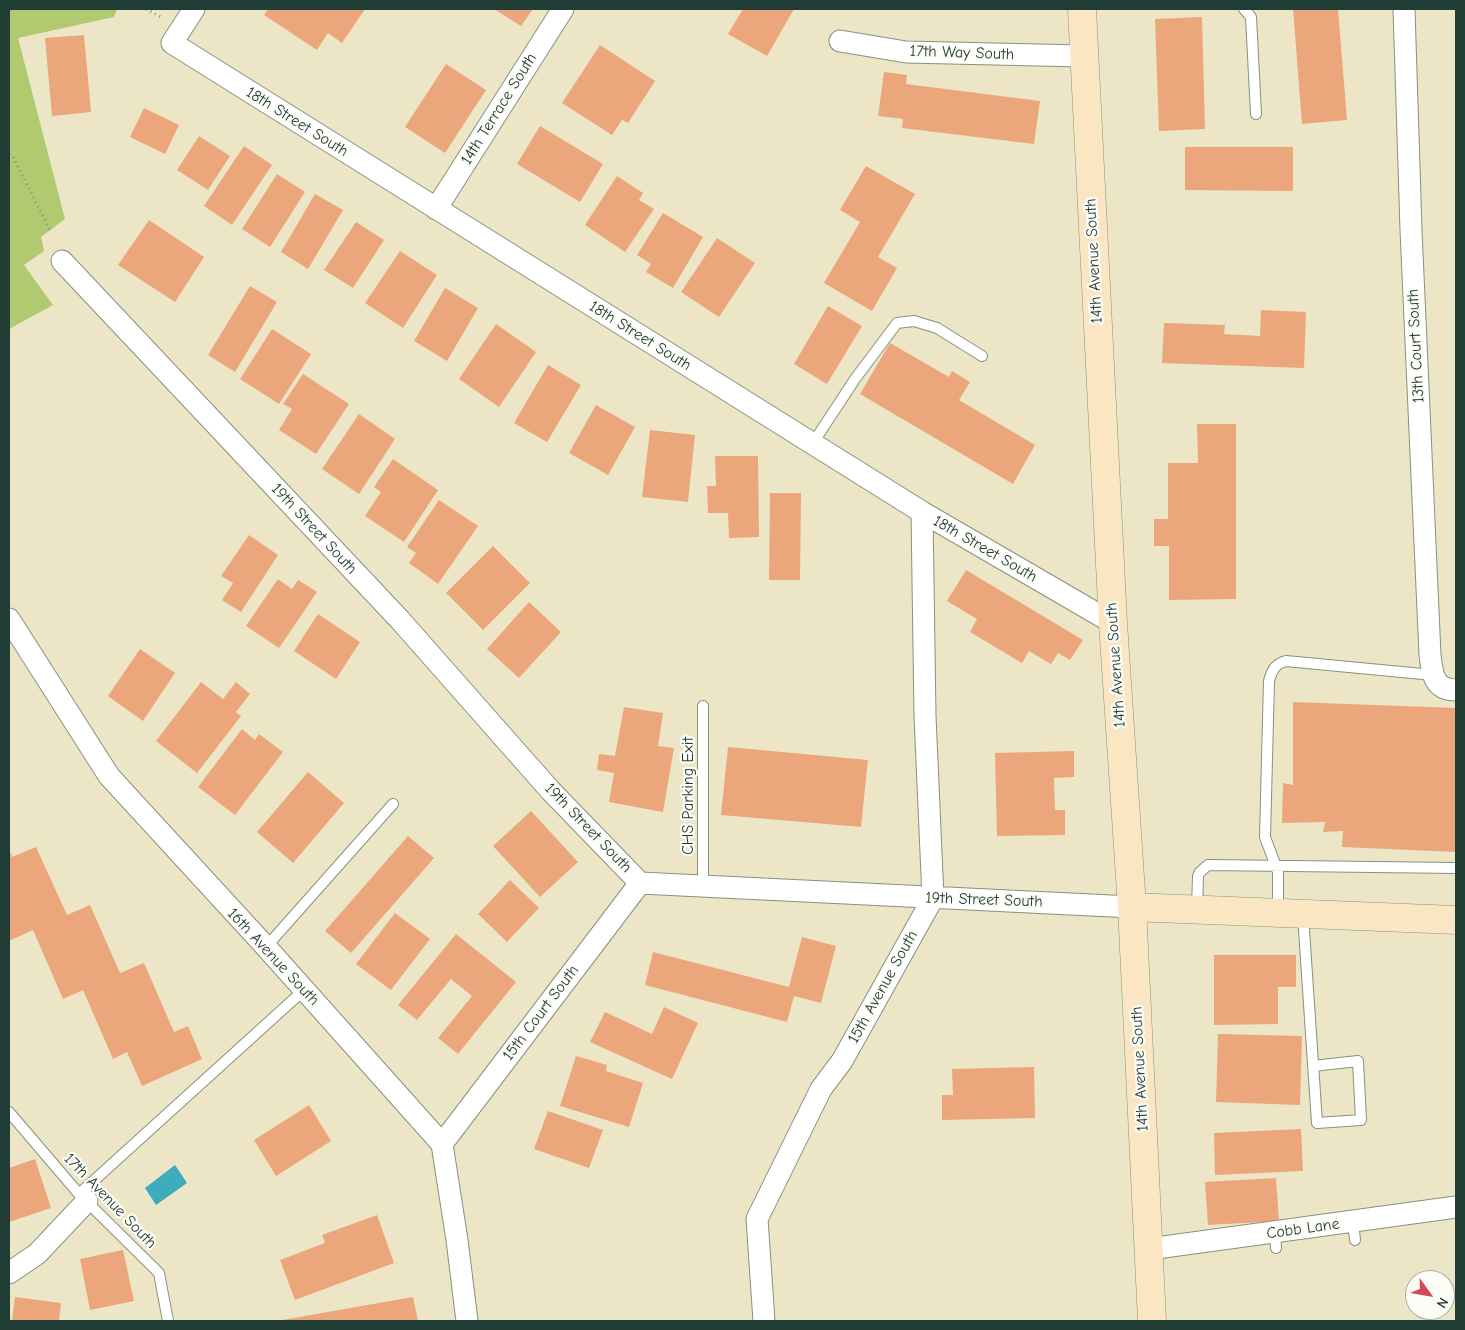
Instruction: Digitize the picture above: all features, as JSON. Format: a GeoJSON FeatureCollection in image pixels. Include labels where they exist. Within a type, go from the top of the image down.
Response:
{"type":"FeatureCollection","features":[{"type":"Feature","properties":{"kind":"street","name":"18th Street South"},"geometry":{"type":"LineString","coordinates":[[194,9],[172,43],[922,512],[1113,623]]}},
{"type":"Feature","properties":{"kind":"street","name":"14th Terrace South"},"geometry":{"type":"LineString","coordinates":[[436,209],[563,9]]}},
{"type":"Feature","properties":{"kind":"street","name":"14th Avenue South"},"geometry":{"type":"LineString","coordinates":[[1082,9],[1113,623],[1132,907],[1152,1321]]}},
{"type":"Feature","properties":{"kind":"street","name":"13th Court South"},"geometry":{"type":"LineString","coordinates":[[1404,9],[1411,230],[1429,646],[1442,682]]}},
{"type":"Feature","properties":{"kind":"street","name":"17th Way South"},"geometry":{"type":"LineString","coordinates":[[840,41],[906,52],[1083,56]]}},
{"type":"Feature","properties":{"kind":"street","name":"19th Street South"},"geometry":{"type":"LineString","coordinates":[[62,261],[400,620],[550,790],[640,883],[1197,910],[1456,920]]}},
{"type":"Feature","properties":{"kind":"street"},"geometry":{"type":"LineString","coordinates":[[922,512],[925,716],[933,898]]}},
{"type":"Feature","properties":{"kind":"street","name":"16th Avenue South"},"geometry":{"type":"LineString","coordinates":[[9,619],[109,776],[266,947],[442,1144]]}},
{"type":"Feature","properties":{"kind":"street","name":"15th Court South"},"geometry":{"type":"LineString","coordinates":[[442,1144],[640,883]]}},
{"type":"Feature","properties":{"kind":"street","name":"15th Avenue South"},"geometry":{"type":"LineString","coordinates":[[764,1321],[757,1219],[821,1089],[842,1061],[933,898]]}},
{"type":"Feature","properties":{"kind":"street"},"geometry":{"type":"LineString","coordinates":[[442,1144],[467,1321]]}},
{"type":"Feature","properties":{"kind":"street"},"geometry":{"type":"LineString","coordinates":[[9,1273],[37,1254],[83,1197]]}},
{"type":"Feature","properties":{"kind":"street","name":"Cobb Lane"},"geometry":{"type":"LineString","coordinates":[[1149,1249],[1275,1240],[1354,1231],[1456,1207]]}},
{"type":"Feature","properties":{"kind":"lane"},"geometry":{"type":"LineString","coordinates":[[1244,9],[1251,17],[1256,114]]}},
{"type":"Feature","properties":{"kind":"lane"},"geometry":{"type":"LineString","coordinates":[[813,443],[855,379],[897,323],[914,321],[937,328],[982,356]]}},
{"type":"Feature","properties":{"kind":"lane"},"geometry":{"type":"LineString","coordinates":[[1313,1066],[1358,1061],[1362,1120],[1317,1123],[1313,1066],[1290,913],[1276,865],[1265,837],[1268,681],[1278,663],[1286,661],[1442,682]]}},
{"type":"Feature","properties":{"kind":"lane","name":"CHS Parking Exit"},"geometry":{"type":"LineString","coordinates":[[703,706],[703,887]]}},
{"type":"Feature","properties":{"kind":"lane"},"geometry":{"type":"LineString","coordinates":[[266,947],[393,804]]}},
{"type":"Feature","properties":{"kind":"lane"},"geometry":{"type":"LineString","coordinates":[[1197,910],[1198,876],[1208,865],[1456,868]]}},
{"type":"Feature","properties":{"kind":"lane"},"geometry":{"type":"LineString","coordinates":[[83,1197],[304,990]]}},
{"type":"Feature","properties":{"kind":"lane","name":"17th Avenue South"},"geometry":{"type":"LineString","coordinates":[[9,1112],[83,1197],[159,1273],[168,1321]]}},
{"type":"Feature","properties":{"kind":"path"},"geometry":{"type":"LineString","coordinates":[[146,9],[165,19]]}},
{"type":"Feature","properties":{"kind":"path"},"geometry":{"type":"LineString","coordinates":[[9,154],[13,157],[50,230]]}},
{"type":"Feature","properties":{"kind":"green space"},"geometry":{"type":"Polygon","coordinates":[[[9,9],[117,9],[114,17],[18,38],[65,219],[41,237],[44,251],[24,265],[53,305],[9,329],[9,9]]]}},
{"type":"Feature","properties":{"kind":"water"},"geometry":{"type":"Polygon","coordinates":[[[175,1165],[187,1183],[156,1205],[145,1188],[175,1165]]]}},
{"type":"Feature","properties":{"kind":"building"},"geometry":{"type":"Polygon","coordinates":[[[268,9],[365,9],[342,43],[328,33],[317,50],[264,15],[268,9]]]}},
{"type":"Feature","properties":{"kind":"building"},"geometry":{"type":"Polygon","coordinates":[[[494,9],[533,9],[521,26],[494,9]]]}},
{"type":"Feature","properties":{"kind":"building"},"geometry":{"type":"Polygon","coordinates":[[[743,9],[794,9],[767,56],[728,34],[743,9]]]}},
{"type":"Feature","properties":{"kind":"building"},"geometry":{"type":"Polygon","coordinates":[[[1293,9],[1338,9],[1347,120],[1302,124],[1293,9]]]}},
{"type":"Feature","properties":{"kind":"building"},"geometry":{"type":"Polygon","coordinates":[[[1202,17],[1205,129],[1159,131],[1155,19],[1202,17]]]}},
{"type":"Feature","properties":{"kind":"building"},"geometry":{"type":"Polygon","coordinates":[[[84,35],[91,112],[52,116],[45,38],[84,35]]]}},
{"type":"Feature","properties":{"kind":"building"},"geometry":{"type":"Polygon","coordinates":[[[600,45],[655,81],[628,123],[622,120],[612,135],[562,103],[600,45]]]}},
{"type":"Feature","properties":{"kind":"building"},"geometry":{"type":"Polygon","coordinates":[[[446,64],[486,90],[445,153],[405,127],[446,64]]]}},
{"type":"Feature","properties":{"kind":"building"},"geometry":{"type":"Polygon","coordinates":[[[884,72],[907,75],[906,84],[1040,101],[1034,144],[902,128],[903,119],[878,116],[884,72]]]}},
{"type":"Feature","properties":{"kind":"building"},"geometry":{"type":"Polygon","coordinates":[[[144,108],[179,125],[165,154],[130,137],[144,108]]]}},
{"type":"Feature","properties":{"kind":"building"},"geometry":{"type":"Polygon","coordinates":[[[540,126],[603,164],[580,202],[517,164],[540,126]]]}},
{"type":"Feature","properties":{"kind":"building"},"geometry":{"type":"Polygon","coordinates":[[[199,136],[230,156],[208,190],[177,170],[199,136]]]}},
{"type":"Feature","properties":{"kind":"building"},"geometry":{"type":"Polygon","coordinates":[[[244,146],[272,165],[232,225],[204,206],[244,146]]]}},
{"type":"Feature","properties":{"kind":"building"},"geometry":{"type":"Polygon","coordinates":[[[1185,147],[1293,147],[1293,191],[1185,190],[1185,147]]]}},
{"type":"Feature","properties":{"kind":"building"},"geometry":{"type":"Polygon","coordinates":[[[866,166],[915,194],[878,257],[897,268],[872,311],[824,283],[860,222],[840,210],[866,166]]]}},
{"type":"Feature","properties":{"kind":"building"},"geometry":{"type":"Polygon","coordinates":[[[277,174],[305,192],[270,247],[242,229],[277,174]]]}},
{"type":"Feature","properties":{"kind":"building"},"geometry":{"type":"Polygon","coordinates":[[[617,176],[643,193],[639,200],[654,209],[625,252],[585,225],[617,176]]]}},
{"type":"Feature","properties":{"kind":"building"},"geometry":{"type":"Polygon","coordinates":[[[315,194],[343,210],[308,269],[281,252],[315,194]]]}},
{"type":"Feature","properties":{"kind":"building"},"geometry":{"type":"Polygon","coordinates":[[[663,213],[703,237],[673,288],[646,272],[651,264],[637,255],[663,213]]]}},
{"type":"Feature","properties":{"kind":"building"},"geometry":{"type":"Polygon","coordinates":[[[149,220],[204,257],[175,302],[118,265],[149,220]]]}},
{"type":"Feature","properties":{"kind":"building"},"geometry":{"type":"Polygon","coordinates":[[[356,222],[384,240],[353,288],[324,270],[356,222]]]}},
{"type":"Feature","properties":{"kind":"building"},"geometry":{"type":"Polygon","coordinates":[[[717,238],[755,263],[719,317],[681,292],[717,238]]]}},
{"type":"Feature","properties":{"kind":"building"},"geometry":{"type":"Polygon","coordinates":[[[400,251],[437,275],[403,328],[365,303],[400,251]]]}},
{"type":"Feature","properties":{"kind":"building"},"geometry":{"type":"Polygon","coordinates":[[[250,286],[277,302],[235,372],[208,355],[250,286]]]}},
{"type":"Feature","properties":{"kind":"building"},"geometry":{"type":"Polygon","coordinates":[[[445,288],[478,308],[447,361],[414,341],[445,288]]]}},
{"type":"Feature","properties":{"kind":"building"},"geometry":{"type":"Polygon","coordinates":[[[828,306],[862,326],[827,384],[794,364],[828,306]]]}},
{"type":"Feature","properties":{"kind":"building"},"geometry":{"type":"Polygon","coordinates":[[[1261,310],[1306,312],[1304,368],[1162,363],[1164,323],[1225,325],[1224,334],[1260,336],[1261,310]]]}},
{"type":"Feature","properties":{"kind":"building"},"geometry":{"type":"Polygon","coordinates":[[[496,324],[536,352],[499,407],[459,379],[496,324]]]}},
{"type":"Feature","properties":{"kind":"building"},"geometry":{"type":"Polygon","coordinates":[[[272,329],[311,354],[279,404],[240,379],[272,329]]]}},
{"type":"Feature","properties":{"kind":"building"},"geometry":{"type":"Polygon","coordinates":[[[890,343],[949,377],[952,371],[970,382],[959,400],[1035,445],[1013,484],[860,394],[890,343]]]}},
{"type":"Feature","properties":{"kind":"building"},"geometry":{"type":"Polygon","coordinates":[[[548,365],[581,385],[547,442],[514,423],[548,365]]]}},
{"type":"Feature","properties":{"kind":"building"},"geometry":{"type":"Polygon","coordinates":[[[303,374],[349,404],[316,454],[279,430],[292,409],[283,404],[303,374]]]}},
{"type":"Feature","properties":{"kind":"building"},"geometry":{"type":"Polygon","coordinates":[[[596,405],[635,427],[608,475],[569,453],[596,405]]]}},
{"type":"Feature","properties":{"kind":"building"},"geometry":{"type":"Polygon","coordinates":[[[359,414],[395,439],[359,494],[322,469],[359,414]]]}},
{"type":"Feature","properties":{"kind":"building"},"geometry":{"type":"Polygon","coordinates":[[[1197,424],[1236,424],[1236,599],[1169,600],[1169,546],[1154,546],[1154,519],[1168,519],[1168,463],[1198,463],[1197,424]]]}},
{"type":"Feature","properties":{"kind":"building"},"geometry":{"type":"Polygon","coordinates":[[[650,430],[695,435],[688,502],[642,497],[650,430]]]}},
{"type":"Feature","properties":{"kind":"building"},"geometry":{"type":"Polygon","coordinates":[[[715,456],[758,456],[759,537],[729,538],[728,513],[708,513],[707,486],[716,486],[715,456]]]}},
{"type":"Feature","properties":{"kind":"building"},"geometry":{"type":"Polygon","coordinates":[[[393,459],[438,490],[404,542],[365,516],[381,492],[374,487],[393,459]]]}},
{"type":"Feature","properties":{"kind":"building"},"geometry":{"type":"Polygon","coordinates":[[[770,493],[801,493],[800,580],[769,580],[770,493]]]}},
{"type":"Feature","properties":{"kind":"building"},"geometry":{"type":"Polygon","coordinates":[[[439,500],[478,526],[438,584],[409,563],[416,553],[407,547],[439,500]]]}},
{"type":"Feature","properties":{"kind":"building"},"geometry":{"type":"Polygon","coordinates":[[[249,535],[278,555],[241,612],[222,600],[233,583],[221,576],[249,535]]]}},
{"type":"Feature","properties":{"kind":"building"},"geometry":{"type":"Polygon","coordinates":[[[493,546],[530,583],[483,630],[446,593],[493,546]]]}},
{"type":"Feature","properties":{"kind":"building"},"geometry":{"type":"Polygon","coordinates":[[[966,570],[1083,640],[1070,660],[1058,653],[1051,664],[1029,651],[1022,663],[970,632],[977,619],[947,601],[966,570]]]}},
{"type":"Feature","properties":{"kind":"building"},"geometry":{"type":"Polygon","coordinates":[[[278,579],[292,589],[298,580],[317,592],[279,648],[246,626],[278,579]]]}},
{"type":"Feature","properties":{"kind":"building"},"geometry":{"type":"Polygon","coordinates":[[[529,602],[561,632],[519,678],[487,649],[529,602]]]}},
{"type":"Feature","properties":{"kind":"building"},"geometry":{"type":"Polygon","coordinates":[[[318,614],[360,642],[336,679],[294,651],[318,614]]]}},
{"type":"Feature","properties":{"kind":"building"},"geometry":{"type":"Polygon","coordinates":[[[140,649],[175,673],[143,721],[108,696],[140,649]]]}},
{"type":"Feature","properties":{"kind":"building"},"geometry":{"type":"Polygon","coordinates":[[[201,682],[223,699],[236,682],[250,694],[236,712],[241,716],[197,773],[156,741],[201,682]]]}},
{"type":"Feature","properties":{"kind":"building"},"geometry":{"type":"Polygon","coordinates":[[[1293,702],[1456,708],[1456,852],[1342,847],[1343,831],[1323,832],[1325,822],[1282,823],[1283,783],[1293,785],[1293,702]]]}},
{"type":"Feature","properties":{"kind":"building"},"geometry":{"type":"Polygon","coordinates":[[[624,707],[663,713],[658,746],[674,748],[663,812],[609,802],[614,773],[597,770],[599,754],[615,756],[624,707]]]}},
{"type":"Feature","properties":{"kind":"building"},"geometry":{"type":"Polygon","coordinates":[[[242,729],[255,740],[259,734],[283,752],[235,815],[198,787],[242,729]]]}},
{"type":"Feature","properties":{"kind":"building"},"geometry":{"type":"Polygon","coordinates":[[[728,747],[868,760],[861,827],[721,815],[728,747]]]}},
{"type":"Feature","properties":{"kind":"building"},"geometry":{"type":"Polygon","coordinates":[[[1074,751],[1074,777],[1054,778],[1055,810],[1065,810],[1065,835],[997,836],[995,753],[1074,751]]]}},
{"type":"Feature","properties":{"kind":"building"},"geometry":{"type":"Polygon","coordinates":[[[308,772],[344,803],[293,863],[257,832],[308,772]]]}},
{"type":"Feature","properties":{"kind":"building"},"geometry":{"type":"Polygon","coordinates":[[[531,811],[578,862],[540,897],[493,846],[531,811]]]}},
{"type":"Feature","properties":{"kind":"building"},"geometry":{"type":"Polygon","coordinates":[[[408,836],[434,858],[351,953],[325,931],[408,836]]]}},
{"type":"Feature","properties":{"kind":"building"},"geometry":{"type":"Polygon","coordinates":[[[36,847],[67,915],[90,905],[120,973],[144,963],[174,1032],[188,1026],[202,1059],[142,1086],[127,1052],[113,1059],[83,990],[63,999],[33,930],[9,941],[9,849],[12,857],[36,847]]]}},
{"type":"Feature","properties":{"kind":"building"},"geometry":{"type":"Polygon","coordinates":[[[510,880],[539,908],[507,942],[478,914],[510,880]]]}},
{"type":"Feature","properties":{"kind":"building"},"geometry":{"type":"Polygon","coordinates":[[[395,913],[430,939],[391,990],[356,964],[395,913]]]}},
{"type":"Feature","properties":{"kind":"building"},"geometry":{"type":"Polygon","coordinates":[[[456,934],[516,982],[458,1054],[438,1038],[472,996],[451,979],[417,1020],[398,1005],[456,934]]]}},
{"type":"Feature","properties":{"kind":"building"},"geometry":{"type":"Polygon","coordinates":[[[802,937],[836,946],[821,1003],[794,996],[787,1022],[645,985],[653,952],[789,987],[802,937]]]}},
{"type":"Feature","properties":{"kind":"building"},"geometry":{"type":"Polygon","coordinates":[[[1214,955],[1296,955],[1296,987],[1278,987],[1278,1024],[1214,1025],[1214,955]]]}},
{"type":"Feature","properties":{"kind":"building"},"geometry":{"type":"Polygon","coordinates":[[[664,1007],[698,1023],[672,1079],[590,1042],[605,1012],[652,1034],[664,1007]]]}},
{"type":"Feature","properties":{"kind":"building"},"geometry":{"type":"Polygon","coordinates":[[[1218,1034],[1302,1036],[1300,1105],[1216,1102],[1218,1034]]]}},
{"type":"Feature","properties":{"kind":"building"},"geometry":{"type":"Polygon","coordinates":[[[576,1056],[607,1065],[606,1071],[643,1083],[629,1127],[560,1106],[576,1056]]]}},
{"type":"Feature","properties":{"kind":"building"},"geometry":{"type":"Polygon","coordinates":[[[1034,1067],[1035,1118],[942,1120],[942,1095],[953,1095],[952,1069],[1034,1067]]]}},
{"type":"Feature","properties":{"kind":"building"},"geometry":{"type":"Polygon","coordinates":[[[309,1105],[331,1141],[276,1176],[254,1140],[309,1105]]]}},
{"type":"Feature","properties":{"kind":"building"},"geometry":{"type":"Polygon","coordinates":[[[548,1111],[603,1130],[589,1168],[534,1149],[548,1111]]]}},
{"type":"Feature","properties":{"kind":"building"},"geometry":{"type":"Polygon","coordinates":[[[1301,1129],[1303,1171],[1215,1175],[1214,1133],[1301,1129]]]}},
{"type":"Feature","properties":{"kind":"building"},"geometry":{"type":"Polygon","coordinates":[[[35,1159],[51,1208],[9,1222],[9,1168],[35,1159]]]}},
{"type":"Feature","properties":{"kind":"building"},"geometry":{"type":"Polygon","coordinates":[[[1276,1178],[1279,1221],[1208,1225],[1205,1182],[1276,1178]]]}},
{"type":"Feature","properties":{"kind":"building"},"geometry":{"type":"Polygon","coordinates":[[[377,1215],[394,1263],[295,1300],[280,1260],[325,1243],[322,1235],[377,1215]]]}},
{"type":"Feature","properties":{"kind":"building"},"geometry":{"type":"Polygon","coordinates":[[[123,1250],[134,1301],[90,1310],[80,1259],[123,1250]]]}},
{"type":"Feature","properties":{"kind":"building"},"geometry":{"type":"Polygon","coordinates":[[[15,1297],[61,1303],[59,1321],[12,1321],[15,1297]]]}},
{"type":"Feature","properties":{"kind":"building"},"geometry":{"type":"Polygon","coordinates":[[[413,1297],[418,1321],[282,1321],[282,1320],[413,1297]]]}}]}
